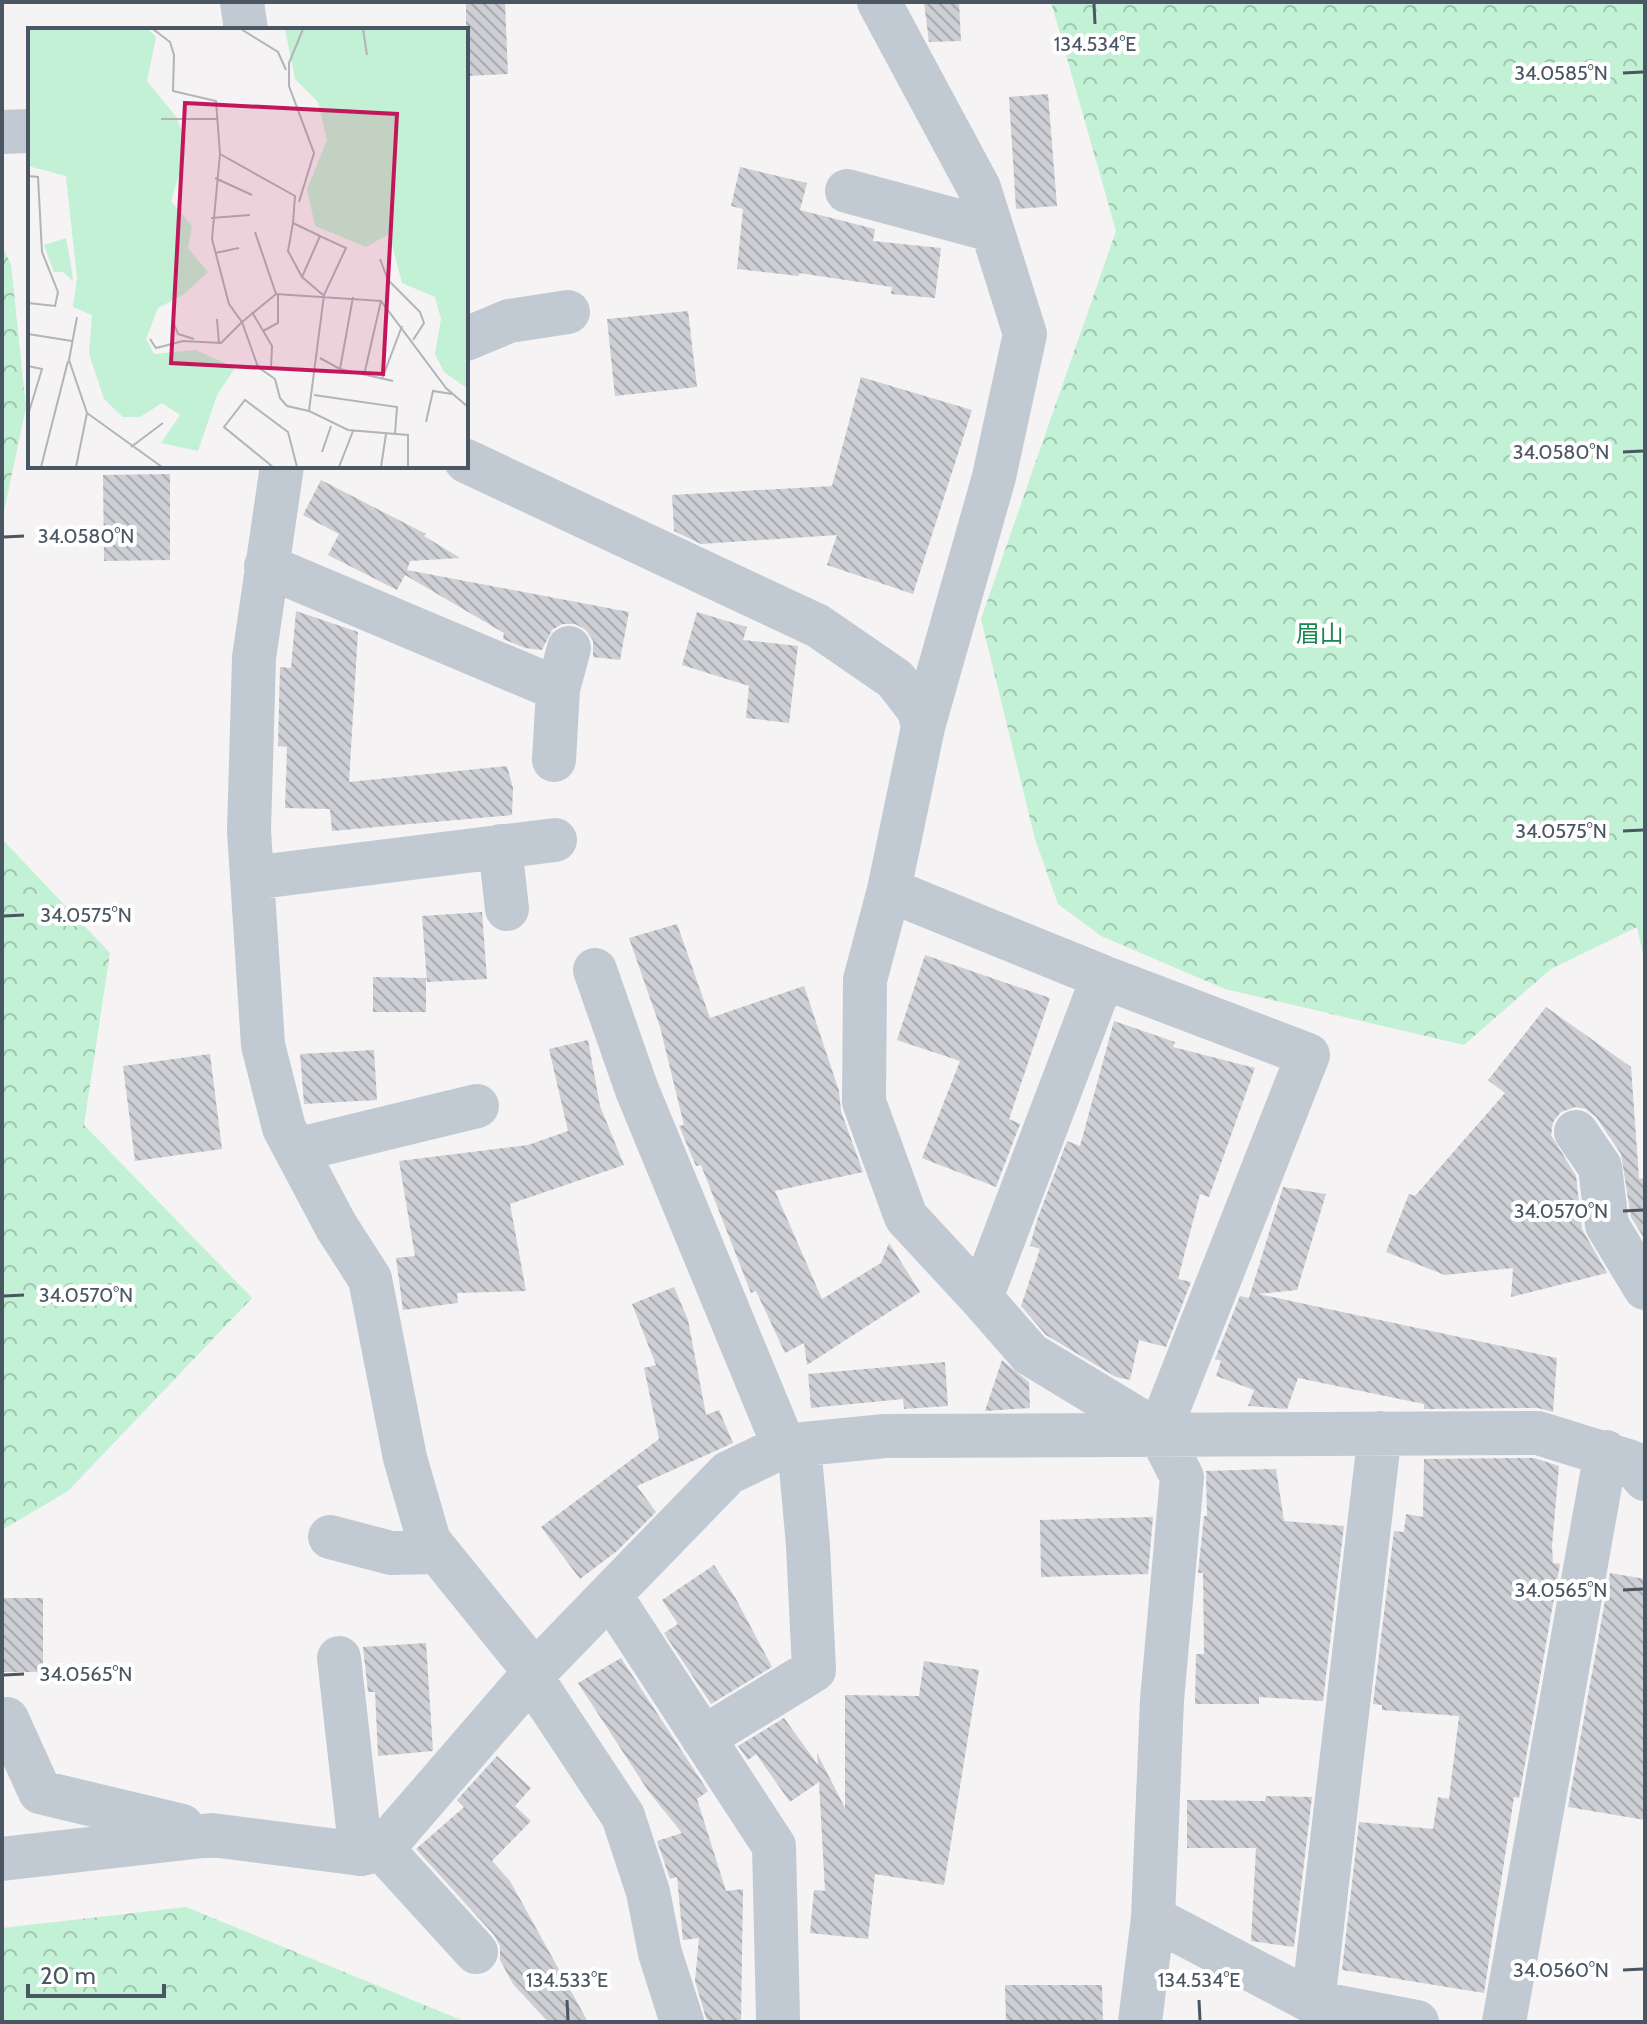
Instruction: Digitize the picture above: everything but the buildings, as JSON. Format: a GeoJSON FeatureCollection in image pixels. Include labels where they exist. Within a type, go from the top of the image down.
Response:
{"type":"FeatureCollection","features":[{"type":"Feature","properties":{"kind":"street"},"geometry":{"type":"LineString","coordinates":[[242,2],[246,28]]}},
{"type":"Feature","properties":{"kind":"street"},"geometry":{"type":"LineString","coordinates":[[879,2],[979,188],[1025,334],[994,477],[923,727],[889,890],[865,980],[864,1102],[906,1217],[1030,1354],[1159,1432],[1182,1477],[1162,1700],[1153,1918],[1140,2022]]}},
{"type":"Feature","properties":{"kind":"street"},"geometry":{"type":"LineString","coordinates":[[2,132],[28,131]]}},
{"type":"Feature","properties":{"kind":"street"},"geometry":{"type":"LineString","coordinates":[[847,191],[992,230]]}},
{"type":"Feature","properties":{"kind":"street"},"geometry":{"type":"LineString","coordinates":[[468,338],[509,321],[568,312]]}},
{"type":"Feature","properties":{"kind":"street"},"geometry":{"type":"LineString","coordinates":[[468,462],[818,626],[895,679],[919,710],[923,727]]}},
{"type":"Feature","properties":{"kind":"street"},"geometry":{"type":"LineString","coordinates":[[282,468],[254,658],[249,831],[263,1045],[284,1128],[336,1226],[370,1279],[405,1458],[429,1541],[533,1675],[623,1816],[648,1892],[660,1953],[682,2022]]}},
{"type":"Feature","properties":{"kind":"street"},"geometry":{"type":"LineString","coordinates":[[266,566],[564,669],[554,760]]}},
{"type":"Feature","properties":{"kind":"street"},"geometry":{"type":"LineString","coordinates":[[252,878],[555,840]]}},
{"type":"Feature","properties":{"kind":"street"},"geometry":{"type":"LineString","coordinates":[[500,846],[507,909]]}},
{"type":"Feature","properties":{"kind":"street"},"geometry":{"type":"LineString","coordinates":[[889,890],[1103,977],[1308,1055],[1159,1432]]}},
{"type":"Feature","properties":{"kind":"street"},"geometry":{"type":"LineString","coordinates":[[595,970],[637,1090],[791,1445],[808,1545],[814,1670],[703,1738]]}},
{"type":"Feature","properties":{"kind":"street"},"geometry":{"type":"LineString","coordinates":[[981,1298],[1103,977]]}},
{"type":"Feature","properties":{"kind":"street"},"geometry":{"type":"LineString","coordinates":[[296,1150],[477,1106]]}},
{"type":"Feature","properties":{"kind":"street"},"geometry":{"type":"LineString","coordinates":[[1576,1132],[1600,1167],[1607,1225],[1645,1288]]}},
{"type":"Feature","properties":{"kind":"street"},"geometry":{"type":"LineString","coordinates":[[372,1851],[533,1675],[728,1473],[791,1445],[885,1436],[1159,1432],[1538,1433],[1631,1462],[1645,1479]]}},
{"type":"Feature","properties":{"kind":"street"},"geometry":{"type":"LineString","coordinates":[[1313,2002],[1380,1433]]}},
{"type":"Feature","properties":{"kind":"street"},"geometry":{"type":"LineString","coordinates":[[1504,2022],[1606,1452]]}},
{"type":"Feature","properties":{"kind":"street"},"geometry":{"type":"LineString","coordinates":[[330,1537],[391,1553],[437,1552]]}},
{"type":"Feature","properties":{"kind":"street"},"geometry":{"type":"LineString","coordinates":[[610,1595],[774,1846],[778,2018]]}},
{"type":"Feature","properties":{"kind":"street"},"geometry":{"type":"LineString","coordinates":[[339,1658],[372,1851],[476,1952]]}},
{"type":"Feature","properties":{"kind":"street"},"geometry":{"type":"LineString","coordinates":[[7,1719],[40,1792],[246,1839]]}},
{"type":"Feature","properties":{"kind":"street"},"geometry":{"type":"LineString","coordinates":[[2,1859],[212,1835],[372,1851]]}},
{"type":"Feature","properties":{"kind":"street"},"geometry":{"type":"LineString","coordinates":[[1153,1918],[1313,2002],[1417,2022]]}},
{"type":"Feature","properties":{"kind":"green space","name":"眉山"},"geometry":{"type":"Polygon","coordinates":[[[1051,2],[1645,2],[1645,963],[1637,927],[1551,969],[1464,1045],[1225,989],[1101,936],[1058,904],[1035,839],[981,619],[1116,231],[1051,2]]]}},
{"type":"Feature","properties":{"kind":"green space"},"geometry":{"type":"Polygon","coordinates":[[[2,246],[11,264],[26,407],[2,521],[2,246]]]}},
{"type":"Feature","properties":{"kind":"green space"},"geometry":{"type":"Polygon","coordinates":[[[2,839],[110,953],[84,1125],[252,1298],[68,1491],[2,1530],[2,839]]]}},
{"type":"Feature","properties":{"kind":"green space"},"geometry":{"type":"Polygon","coordinates":[[[186,1907],[466,2022],[2,2022],[2,1928],[186,1907]]]}}]}
